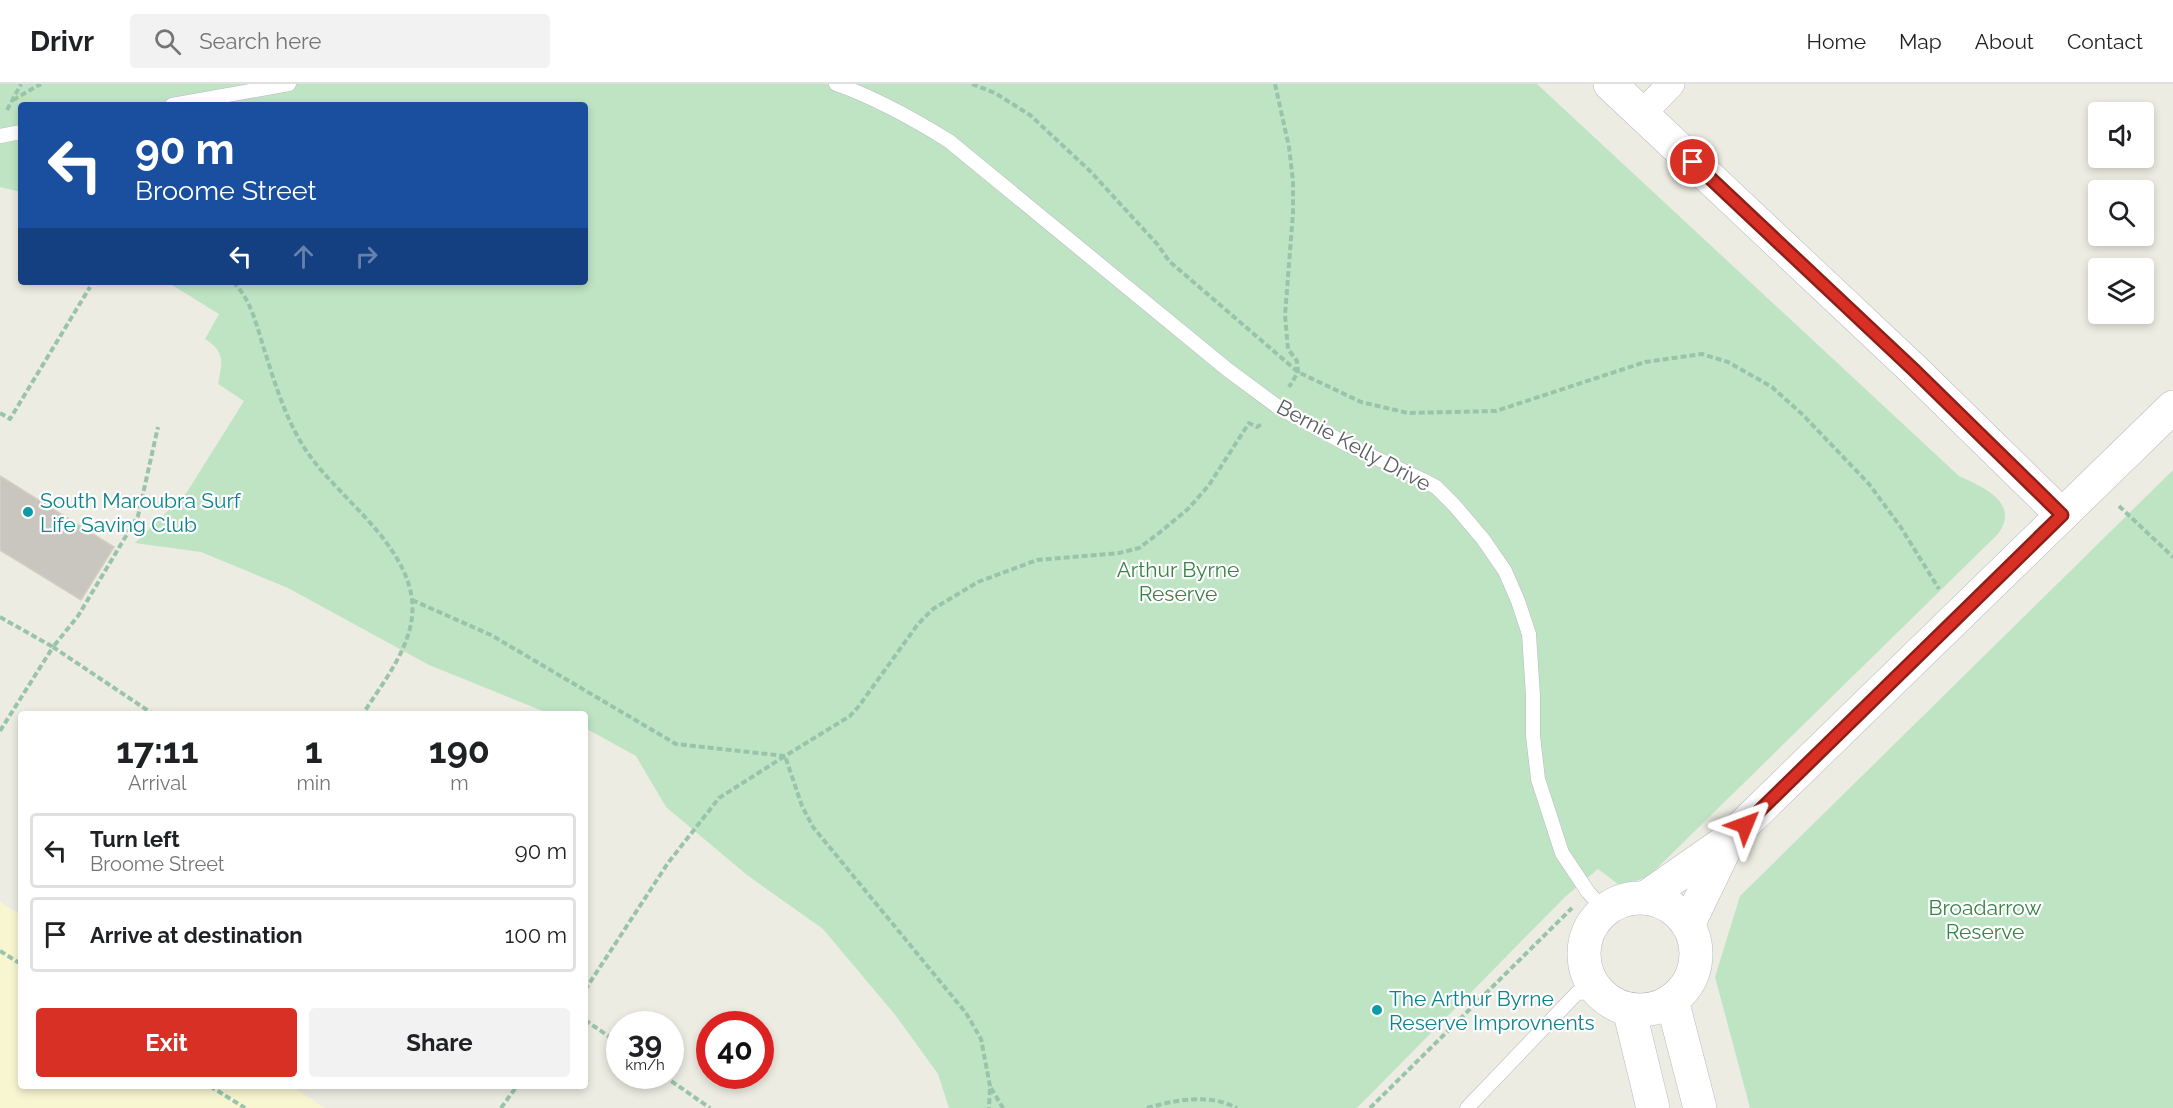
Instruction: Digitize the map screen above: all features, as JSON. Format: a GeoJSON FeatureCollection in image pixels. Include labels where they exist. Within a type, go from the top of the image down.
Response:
{"type":"FeatureCollection","features":[{"type":"Feature","properties":{"kind":"street"},"geometry":{"type":"LineString","coordinates":[[1610,84],[1914,370],[2062,515]]}},
{"type":"Feature","properties":{"kind":"street"},"geometry":{"type":"LineString","coordinates":[[1642,114],[1671,84]]}},
{"type":"Feature","properties":{"kind":"street"},"geometry":{"type":"LineString","coordinates":[[1646,898],[1728,840],[2173,407]]}},
{"type":"Feature","properties":{"kind":"street"},"geometry":{"type":"LineString","coordinates":[[1688,925],[1728,840]]}},
{"type":"Feature","properties":{"kind":"street"},"geometry":{"type":"LineString","coordinates":[[1646,898],[1677,911],[1688,925],[1694,940],[1696,957],[1693,974],[1684,988],[1672,1000],[1658,1007],[1644,1010],[1629,1009],[1610,1002],[1589,979],[1584,963],[1590,907],[1628,899],[1646,898]]}},
{"type":"Feature","properties":{"kind":"street"},"geometry":{"type":"LineString","coordinates":[[1672,1000],[1700,1108]]}},
{"type":"Feature","properties":{"kind":"street"},"geometry":{"type":"LineString","coordinates":[[1629,1009],[1653,1108]]}},
{"type":"Feature","properties":{"kind":"lane"},"geometry":{"type":"LineString","coordinates":[[189,102],[289,84]]}},
{"type":"Feature","properties":{"kind":"lane","name":"Bernie Kelly Drive"},"geometry":{"type":"LineString","coordinates":[[836,84],[861,93],[912,118],[949,141],[1228,370],[1278,407],[1310,426],[1436,487],[1455,506],[1484,539],[1505,571],[1529,634],[1533,736],[1538,779],[1562,853],[1587,892],[1590,907]]}},
{"type":"Feature","properties":{"kind":"lane"},"geometry":{"type":"LineString","coordinates":[[0,136],[18,133]]}},
{"type":"Feature","properties":{"kind":"lane"},"geometry":{"type":"LineString","coordinates":[[1467,1108],[1577,993],[1599,992]]}},
{"type":"Feature","properties":{"kind":"path"},"geometry":{"type":"LineString","coordinates":[[3,117],[21,84]]}},
{"type":"Feature","properties":{"kind":"path"},"geometry":{"type":"LineString","coordinates":[[10,101],[41,84]]}},
{"type":"Feature","properties":{"kind":"path"},"geometry":{"type":"LineString","coordinates":[[972,84],[995,93],[1030,115],[1090,171],[1158,245],[1169,261],[1298,372],[1360,402],[1408,413],[1496,411],[1645,362],[1702,354],[1728,362],[1772,387],[1803,415],[1869,484],[1927,567],[1955,618]]}},
{"type":"Feature","properties":{"kind":"path"},"geometry":{"type":"LineString","coordinates":[[588,985],[668,863],[719,798],[850,716],[918,624],[933,609],[978,582],[1037,560],[1119,553],[1139,548],[1188,509],[1209,485],[1249,423],[1257,427],[1266,422],[1278,407],[1298,372],[1298,360],[1287,349],[1285,315],[1293,213],[1293,181],[1289,147],[1275,84]]}},
{"type":"Feature","properties":{"kind":"path"},"geometry":{"type":"LineString","coordinates":[[236,285],[250,304],[275,382],[292,424],[310,456],[386,542],[403,570],[412,600],[407,641],[365,711]]}},
{"type":"Feature","properties":{"kind":"path"},"geometry":{"type":"LineString","coordinates":[[0,413],[10,419],[90,288]]}},
{"type":"Feature","properties":{"kind":"path"},"geometry":{"type":"LineString","coordinates":[[0,731],[53,647],[78,616],[138,516],[158,427]]}},
{"type":"Feature","properties":{"kind":"path"},"geometry":{"type":"LineString","coordinates":[[2095,484],[2173,557]]}},
{"type":"Feature","properties":{"kind":"path"},"geometry":{"type":"LineString","coordinates":[[412,600],[491,634],[676,744],[785,756]]}},
{"type":"Feature","properties":{"kind":"path"},"geometry":{"type":"LineString","coordinates":[[0,617],[53,647],[149,711]]}},
{"type":"Feature","properties":{"kind":"path"},"geometry":{"type":"LineString","coordinates":[[785,756],[802,806],[813,827],[966,1012],[981,1039],[990,1086],[990,1108]]}},
{"type":"Feature","properties":{"kind":"path"},"geometry":{"type":"LineString","coordinates":[[1370,1108],[1590,907]]}},
{"type":"Feature","properties":{"kind":"path"},"geometry":{"type":"LineString","coordinates":[[0,951],[18,962]]}},
{"type":"Feature","properties":{"kind":"path"},"geometry":{"type":"LineString","coordinates":[[588,1022],[606,1034]]}},
{"type":"Feature","properties":{"kind":"path"},"geometry":{"type":"LineString","coordinates":[[990,1086],[1004,1108]]}},
{"type":"Feature","properties":{"kind":"path"},"geometry":{"type":"LineString","coordinates":[[215,1089],[244,1108]]}},
{"type":"Feature","properties":{"kind":"path"},"geometry":{"type":"LineString","coordinates":[[501,1108],[515,1089]]}},
{"type":"Feature","properties":{"kind":"path"},"geometry":{"type":"LineString","coordinates":[[683,1089],[710,1108]]}},
{"type":"Feature","properties":{"kind":"path"},"geometry":{"type":"LineString","coordinates":[[1147,1108],[1198,1098],[1237,1108]]}},
{"type":"Feature","properties":{"kind":"green space","name":"Arthur Byrne Reserve"},"geometry":{"type":"Polygon","coordinates":[[[0,84],[1537,84],[1959,476],[1996,497],[2005,513],[2004,523],[1998,534],[1649,876],[1618,884],[1598,869],[1565,897],[1357,1108],[949,1108],[938,1074],[896,1016],[823,929],[747,875],[666,807],[636,756],[588,730],[588,711],[543,711],[429,665],[288,588],[201,552],[135,543],[187,492],[244,401],[218,384],[221,358],[212,344],[205,339],[219,314],[172,285],[588,285],[588,102],[18,102],[18,191],[0,187],[0,84]]]}},
{"type":"Feature","properties":{"kind":"green space","name":"Broadarrow Reserve"},"geometry":{"type":"Polygon","coordinates":[[[2173,470],[2173,1108],[1750,1108],[1715,977],[1740,896],[2173,470]]]}},
{"type":"Feature","properties":{"kind":"sand"},"geometry":{"type":"Polygon","coordinates":[[[0,902],[18,913],[18,1089],[296,1089],[325,1108],[0,1108],[0,902]]]}},
{"type":"Feature","properties":{"kind":"building","name":"South Maroubra Surf Life Saving Club"},"geometry":{"type":"Polygon","coordinates":[[[0,476],[114,547],[81,600],[0,550],[0,476]]]}},
{"type":"Feature","properties":{"kind":"place","name":"South Maroubra Surf Life Saving Club"},"geometry":{"type":"Point","coordinates":[28,512]}},
{"type":"Feature","properties":{"kind":"place","name":"The Arthur Byrne Reserve Improvnents"},"geometry":{"type":"Point","coordinates":[1377,1010]}},
{"type":"Feature","properties":{"kind":"route"},"geometry":{"type":"LineString","coordinates":[[1693,162],[1914,370],[2062,515],[1745,825]]}}]}
